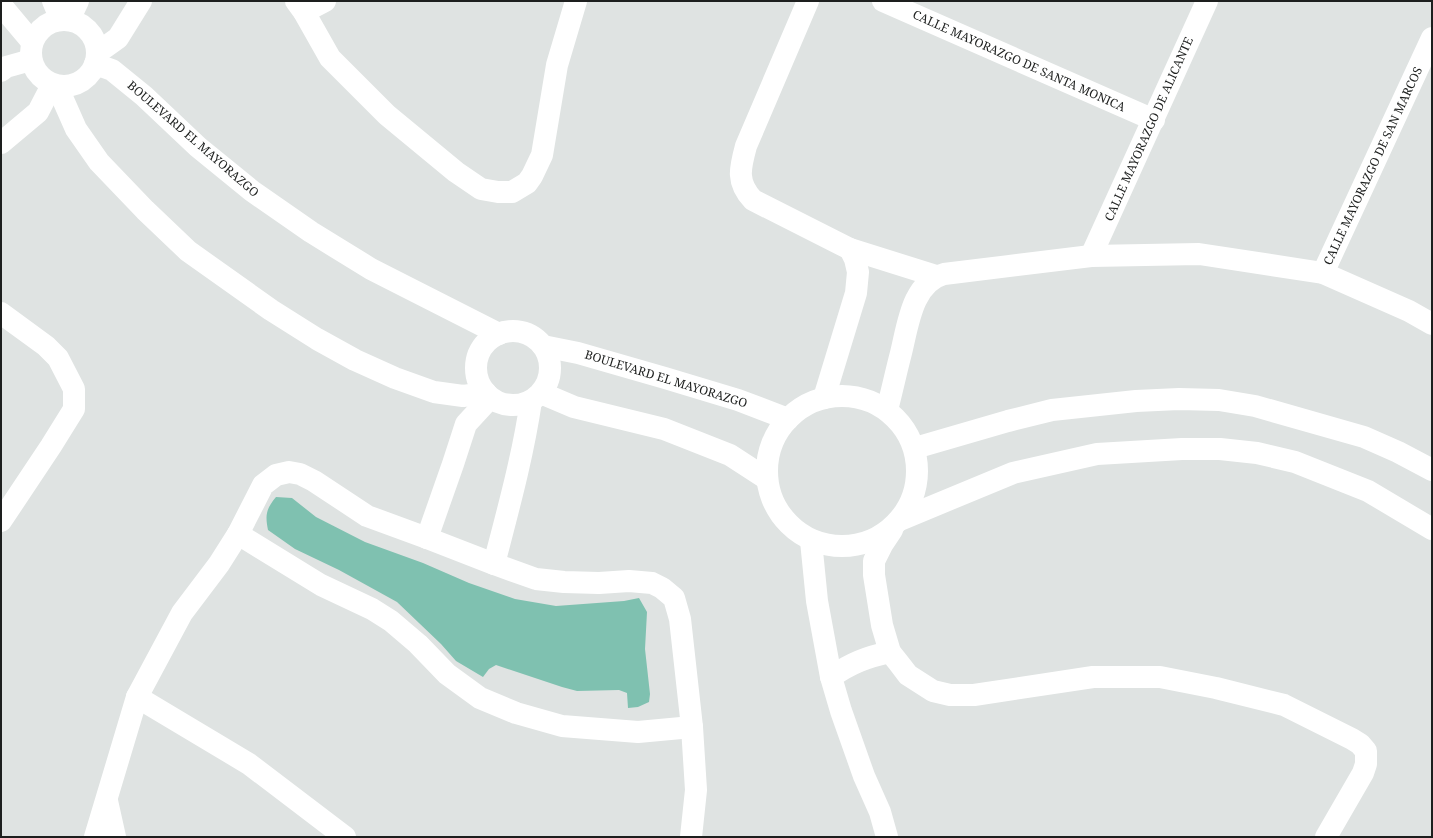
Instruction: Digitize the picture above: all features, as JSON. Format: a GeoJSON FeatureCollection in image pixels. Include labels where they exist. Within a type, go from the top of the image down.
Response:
{"type":"FeatureCollection","features":[{"type":"Feature","properties":{"kind":"street"},"geometry":{"type":"LineString","coordinates":[[96,58],[118,38],[141,1]]}},
{"type":"Feature","properties":{"kind":"street"},"geometry":{"type":"LineString","coordinates":[[325,1],[300,7],[330,58],[387,115],[456,172],[481,189],[495,192],[512,192],[527,183],[542,155],[557,65],[576,1]]}},
{"type":"Feature","properties":{"kind":"street"},"geometry":{"type":"LineString","coordinates":[[808,1],[746,146],[742,160],[740,177],[742,185],[746,193],[753,200],[850,249],[936,276]]}},
{"type":"Feature","properties":{"kind":"street","name":"CALLE MAYORAZGO DE SANTA MONICA"},"geometry":{"type":"LineString","coordinates":[[883,1],[1154,120]]}},
{"type":"Feature","properties":{"kind":"street","name":"CALLE MAYORAZGO DE ALICANTE"},"geometry":{"type":"LineString","coordinates":[[1091,256],[1207,1]]}},
{"type":"Feature","properties":{"kind":"street"},"geometry":{"type":"LineString","coordinates":[[1,5],[32,51]]}},
{"type":"Feature","properties":{"kind":"street"},"geometry":{"type":"LineString","coordinates":[[65,10],[92,35],[96,43],[96,58],[91,72],[84,80],[67,87],[55,85],[45,81],[38,75],[34,68],[32,51],[39,31],[65,10]]}},
{"type":"Feature","properties":{"kind":"street","name":"CALLE MAYORAZGO DE SAN MARCOS"},"geometry":{"type":"LineString","coordinates":[[1323,273],[1432,38]]}},
{"type":"Feature","properties":{"kind":"street"},"geometry":{"type":"LineString","coordinates":[[1,71],[32,51]]}},
{"type":"Feature","properties":{"kind":"street","name":"BOULEVARD EL MAYORAZGO"},"geometry":{"type":"LineString","coordinates":[[96,58],[134,87],[198,147],[252,192],[311,232],[371,269],[499,334]]}},
{"type":"Feature","properties":{"kind":"street"},"geometry":{"type":"LineString","coordinates":[[1,143],[38,112],[55,85]]}},
{"type":"Feature","properties":{"kind":"street"},"geometry":{"type":"LineString","coordinates":[[55,85],[76,129],[100,162],[188,251],[271,310],[355,360],[395,378],[434,392],[463,396],[488,395]]}},
{"type":"Feature","properties":{"kind":"street"},"geometry":{"type":"LineString","coordinates":[[824,398],[856,293],[858,272],[855,259],[850,249]]}},
{"type":"Feature","properties":{"kind":"street"},"geometry":{"type":"LineString","coordinates":[[887,410],[911,313],[916,299],[925,286],[936,276],[944,274],[1091,256],[1199,254],[1323,273],[1409,311],[1432,324]]}},
{"type":"Feature","properties":{"kind":"street"},"geometry":{"type":"LineString","coordinates":[[1,313],[46,346],[58,358],[74,389],[74,409],[1,521]]}},
{"type":"Feature","properties":{"kind":"street"},"geometry":{"type":"LineString","coordinates":[[494,564],[536,397],[548,382],[550,370],[549,358],[543,346],[535,337],[523,332],[511,331],[499,334],[489,340],[477,359],[476,371],[479,382],[488,395],[507,405],[520,405],[536,397],[664,429],[730,455],[767,479]]}},
{"type":"Feature","properties":{"kind":"street","name":"BOULEVARD EL MAYORAZGO"},"geometry":{"type":"LineString","coordinates":[[543,346],[578,353],[738,400],[788,419]]}},
{"type":"Feature","properties":{"kind":"street"},"geometry":{"type":"LineString","coordinates":[[427,538],[466,424],[488,395]]}},
{"type":"Feature","properties":{"kind":"street"},"geometry":{"type":"LineString","coordinates":[[1326,837],[1363,773],[1366,764],[1366,751],[1360,744],[1352,739],[1284,705],[1216,688],[1160,677],[1093,677],[974,695],[941,694],[923,686],[908,675],[890,652],[882,624],[874,575],[874,561],[885,539],[897,524],[914,497],[918,473],[915,448],[904,427],[887,410],[868,400],[846,395],[824,398],[804,406],[788,419],[775,436],[768,457],[767,479],[772,498],[781,516],[794,530],[811,541],[838,548],[867,544],[897,524],[1013,473],[1097,454],[1182,449],[1220,449],[1257,453],[1295,462],[1368,491],[1432,529]]}},
{"type":"Feature","properties":{"kind":"street"},"geometry":{"type":"LineString","coordinates":[[915,448],[1052,410],[1136,401],[1179,399],[1219,400],[1269,410],[1364,437],[1398,452],[1432,470]]}},
{"type":"Feature","properties":{"kind":"street"},"geometry":{"type":"LineString","coordinates":[[95,837],[137,697],[182,613],[219,564],[238,534],[263,485],[276,475],[289,472],[300,474],[314,481],[367,516],[536,579],[564,582],[599,583],[629,581],[652,583],[662,588],[674,598],[678,608],[692,727],[696,790],[691,837]]}},
{"type":"Feature","properties":{"kind":"street"},"geometry":{"type":"LineString","coordinates":[[238,534],[321,584],[372,609],[391,621],[418,644],[448,674],[480,698],[487,701],[516,713],[562,726],[638,732],[692,727]]}},
{"type":"Feature","properties":{"kind":"street"},"geometry":{"type":"LineString","coordinates":[[811,541],[817,601],[831,677],[841,712],[864,776],[880,812],[887,837]]}},
{"type":"Feature","properties":{"kind":"street"},"geometry":{"type":"LineString","coordinates":[[831,677],[845,667],[859,660],[890,652]]}},
{"type":"Feature","properties":{"kind":"street"},"geometry":{"type":"LineString","coordinates":[[137,697],[249,764],[345,837]]}},
{"type":"Feature","properties":{"kind":"street"},"geometry":{"type":"LineString","coordinates":[[107,800],[115,837]]}},
{"type":"Feature","properties":{"kind":"green space"},"geometry":{"type":"Polygon","coordinates":[[[276,497],[292,498],[316,517],[365,542],[423,563],[469,583],[515,599],[556,606],[624,601],[639,598],[647,612],[645,649],[650,694],[649,702],[638,707],[628,708],[627,693],[619,690],[577,691],[496,665],[489,669],[483,677],[456,661],[441,644],[397,602],[339,570],[295,549],[268,530],[267,512],[276,497]]]}}]}
